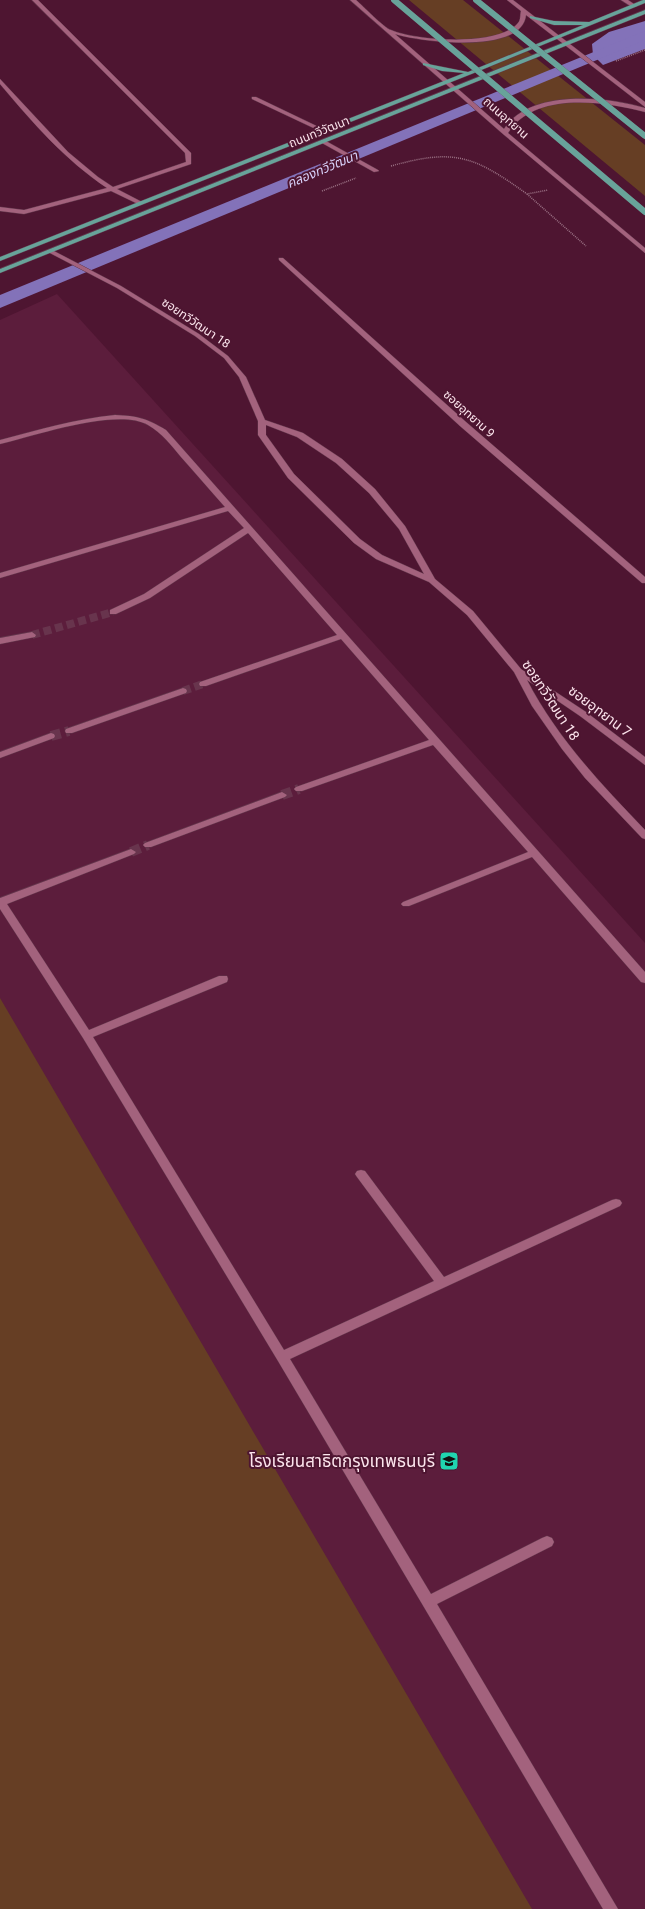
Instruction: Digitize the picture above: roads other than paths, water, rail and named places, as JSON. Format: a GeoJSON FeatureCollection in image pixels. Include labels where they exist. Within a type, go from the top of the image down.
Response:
{"type":"FeatureCollection","features":[{"type":"Feature","properties":{"kind":"main road","name":"ถนนอุทยาน"},"geometry":{"type":"LineString","coordinates":[[394,0],[645,212]]}},
{"type":"Feature","properties":{"kind":"main road"},"geometry":{"type":"LineString","coordinates":[[476,0],[645,136]]}},
{"type":"Feature","properties":{"kind":"main road","name":"ถนนทวีวัฒนา"},"geometry":{"type":"LineString","coordinates":[[0,259],[558,38],[645,1]]}},
{"type":"Feature","properties":{"kind":"main road","name":"ถนนทวีวัฒนา"},"geometry":{"type":"LineString","coordinates":[[0,271],[455,89],[569,46],[645,12]]}},
{"type":"Feature","properties":{"kind":"main road"},"geometry":{"type":"LineString","coordinates":[[532,17],[554,24],[596,22]]}},
{"type":"Feature","properties":{"kind":"main road"},"geometry":{"type":"LineString","coordinates":[[425,64],[462,73],[472,72]]}},
{"type":"Feature","properties":{"kind":"street"},"geometry":{"type":"LineString","coordinates":[[0,209],[24,212],[112,189],[189,163],[188,153],[35,0]]}},
{"type":"Feature","properties":{"kind":"street","name":"ถนนอุทยาน"},"geometry":{"type":"LineString","coordinates":[[353,0],[425,64],[497,124],[505,133],[645,251]]}},
{"type":"Feature","properties":{"kind":"street"},"geometry":{"type":"LineString","coordinates":[[510,0],[645,105]]}},
{"type":"Feature","properties":{"kind":"street"},"geometry":{"type":"LineString","coordinates":[[624,0],[634,6]]}},
{"type":"Feature","properties":{"kind":"street"},"geometry":{"type":"LineString","coordinates":[[387,30],[425,40],[442,42],[473,41],[506,33],[516,28],[522,21],[523,11]]}},
{"type":"Feature","properties":{"kind":"street"},"geometry":{"type":"LineString","coordinates":[[0,81],[44,132],[77,163],[112,189],[140,203]]}},
{"type":"Feature","properties":{"kind":"street"},"geometry":{"type":"LineString","coordinates":[[254,98],[324,131]]}},
{"type":"Feature","properties":{"kind":"street"},"geometry":{"type":"LineString","coordinates":[[505,133],[518,117],[534,108],[553,103],[582,100],[614,102],[645,110]]}},
{"type":"Feature","properties":{"kind":"street"},"geometry":{"type":"LineString","coordinates":[[324,142],[376,171]]}},
{"type":"Feature","properties":{"kind":"street","name":"ซอยทวีวัฒนา 18"},"geometry":{"type":"LineString","coordinates":[[50,251],[119,287],[197,335],[226,357],[242,376],[262,421],[262,435],[291,476],[357,541],[379,557],[432,580],[470,613],[518,671],[536,706],[565,747],[588,776],[645,836]]}},
{"type":"Feature","properties":{"kind":"street","name":"ซอยอุทยาน 9"},"geometry":{"type":"LineString","coordinates":[[281,259],[463,424],[645,582]]}},
{"type":"Feature","properties":{"kind":"street"},"geometry":{"type":"LineString","coordinates":[[0,442],[100,417],[127,417],[148,422],[163,432],[645,979]]}},
{"type":"Feature","properties":{"kind":"street","name":"ซอยทวีวัฒนา 18"},"geometry":{"type":"LineString","coordinates":[[262,421],[300,435],[339,461],[372,491],[402,528],[432,580]]}},
{"type":"Feature","properties":{"kind":"street"},"geometry":{"type":"LineString","coordinates":[[0,576],[230,508]]}},
{"type":"Feature","properties":{"kind":"street"},"geometry":{"type":"LineString","coordinates":[[113,612],[147,596],[248,529]]}},
{"type":"Feature","properties":{"kind":"street"},"geometry":{"type":"LineString","coordinates":[[0,641],[32,635]]}},
{"type":"Feature","properties":{"kind":"street"},"geometry":{"type":"LineString","coordinates":[[203,684],[342,636]]}},
{"type":"Feature","properties":{"kind":"street","name":"ซอยอุทยาน 7"},"geometry":{"type":"LineString","coordinates":[[518,671],[595,722],[645,762]]}},
{"type":"Feature","properties":{"kind":"street"},"geometry":{"type":"LineString","coordinates":[[69,730],[183,691]]}},
{"type":"Feature","properties":{"kind":"street"},"geometry":{"type":"LineString","coordinates":[[0,754],[51,736]]}},
{"type":"Feature","properties":{"kind":"street"},"geometry":{"type":"LineString","coordinates":[[299,789],[434,741]]}},
{"type":"Feature","properties":{"kind":"street"},"geometry":{"type":"LineString","coordinates":[[148,845],[282,795]]}},
{"type":"Feature","properties":{"kind":"street"},"geometry":{"type":"LineString","coordinates":[[130,852],[0,902],[87,1035],[282,1357],[611,1909]]}},
{"type":"Feature","properties":{"kind":"street"},"geometry":{"type":"LineString","coordinates":[[406,904],[534,853]]}},
{"type":"Feature","properties":{"kind":"street"},"geometry":{"type":"LineString","coordinates":[[87,1035],[223,979]]}},
{"type":"Feature","properties":{"kind":"street"},"geometry":{"type":"LineString","coordinates":[[361,1174],[442,1283]]}},
{"type":"Feature","properties":{"kind":"street"},"geometry":{"type":"LineString","coordinates":[[282,1357],[616,1203]]}},
{"type":"Feature","properties":{"kind":"street"},"geometry":{"type":"LineString","coordinates":[[428,1602],[547,1542]]}},
{"type":"Feature","properties":{"kind":"waterway","name":"คลองทวีวัฒนา"},"geometry":{"type":"LineString","coordinates":[[0,302],[645,35]]}},
{"type":"Feature","properties":{"kind":"tunnel"},"geometry":{"type":"LineString","coordinates":[[32,635],[113,612]]}},
{"type":"Feature","properties":{"kind":"tunnel"},"geometry":{"type":"LineString","coordinates":[[183,691],[203,684]]}},
{"type":"Feature","properties":{"kind":"tunnel"},"geometry":{"type":"LineString","coordinates":[[51,736],[69,731]]}},
{"type":"Feature","properties":{"kind":"tunnel"},"geometry":{"type":"LineString","coordinates":[[282,795],[299,789]]}},
{"type":"Feature","properties":{"kind":"tunnel"},"geometry":{"type":"LineString","coordinates":[[131,852],[148,845]]}},
{"type":"Feature","properties":{"kind":"place","name":"โรงเรียนสาธิตกรุงเทพธนบุรี"},"geometry":{"type":"Point","coordinates":[449,1461]}}]}
